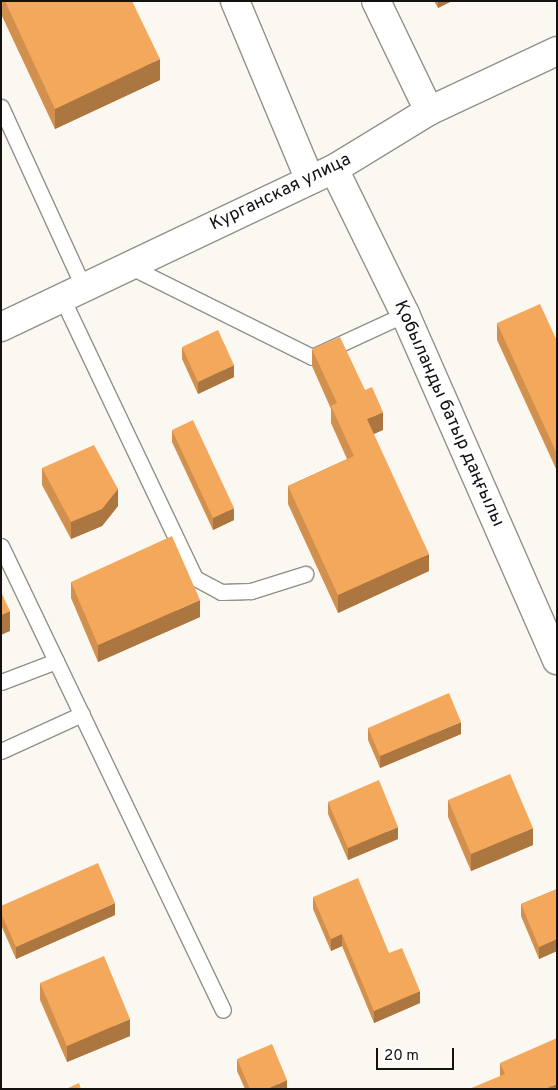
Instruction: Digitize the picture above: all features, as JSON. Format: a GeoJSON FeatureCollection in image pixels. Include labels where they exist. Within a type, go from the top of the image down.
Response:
{"type":"FeatureCollection","features":[{"type":"Feature","properties":{"kind":"street","name":"Қобыланды батыр даңғылы"},"geometry":{"type":"LineString","coordinates":[[235,1],[322,174],[405,314],[557,660]]}},
{"type":"Feature","properties":{"kind":"street"},"geometry":{"type":"LineString","coordinates":[[376,1],[429,111]]}},
{"type":"Feature","properties":{"kind":"street","name":"Курганская улица"},"geometry":{"type":"LineString","coordinates":[[1,327],[322,174],[429,111],[557,51]]}},
{"type":"Feature","properties":{"kind":"lane"},"geometry":{"type":"LineString","coordinates":[[1,107],[74,293],[195,578],[221,592],[251,591],[305,574]]}},
{"type":"Feature","properties":{"kind":"lane"},"geometry":{"type":"LineString","coordinates":[[129,266],[312,357],[405,314]]}},
{"type":"Feature","properties":{"kind":"lane"},"geometry":{"type":"LineString","coordinates":[[1,546],[223,1010]]}},
{"type":"Feature","properties":{"kind":"lane"},"geometry":{"type":"LineString","coordinates":[[1,682],[56,661]]}},
{"type":"Feature","properties":{"kind":"lane"},"geometry":{"type":"LineString","coordinates":[[1,751],[82,714]]}},
{"type":"Feature","properties":{"kind":"building"},"geometry":{"type":"Polygon","coordinates":[[[5,1],[132,1],[160,59],[55,109],[5,1]]]}},
{"type":"Feature","properties":{"kind":"building"},"geometry":{"type":"Polygon","coordinates":[[[540,304],[557,341],[557,454],[497,323],[540,304]]]}},
{"type":"Feature","properties":{"kind":"building"},"geometry":{"type":"Polygon","coordinates":[[[218,330],[234,365],[198,382],[182,347],[218,330]]]}},
{"type":"Feature","properties":{"kind":"building"},"geometry":{"type":"Polygon","coordinates":[[[340,337],[365,390],[372,387],[383,412],[367,419],[429,554],[338,595],[288,486],[354,456],[331,406],[337,403],[312,349],[340,337]]]}},
{"type":"Feature","properties":{"kind":"building"},"geometry":{"type":"Polygon","coordinates":[[[193,420],[234,508],[213,518],[172,430],[193,420]]]}},
{"type":"Feature","properties":{"kind":"building"},"geometry":{"type":"Polygon","coordinates":[[[94,445],[118,489],[102,509],[71,522],[42,468],[94,445]]]}},
{"type":"Feature","properties":{"kind":"building"},"geometry":{"type":"Polygon","coordinates":[[[172,536],[200,600],[98,645],[71,582],[172,536]]]}},
{"type":"Feature","properties":{"kind":"building"},"geometry":{"type":"Polygon","coordinates":[[[1,592],[10,611],[1,615],[1,592]]]}},
{"type":"Feature","properties":{"kind":"building"},"geometry":{"type":"Polygon","coordinates":[[[449,693],[461,722],[380,756],[368,728],[449,693]]]}},
{"type":"Feature","properties":{"kind":"building"},"geometry":{"type":"Polygon","coordinates":[[[510,774],[533,828],[471,854],[448,800],[510,774]]]}},
{"type":"Feature","properties":{"kind":"building"},"geometry":{"type":"Polygon","coordinates":[[[379,780],[398,827],[348,848],[328,802],[379,780]]]}},
{"type":"Feature","properties":{"kind":"building"},"geometry":{"type":"Polygon","coordinates":[[[98,863],[115,903],[16,947],[1,913],[1,906],[98,863]]]}},
{"type":"Feature","properties":{"kind":"building"},"geometry":{"type":"Polygon","coordinates":[[[358,878],[389,953],[402,948],[420,991],[374,1011],[342,934],[331,939],[313,897],[358,878]]]}},
{"type":"Feature","properties":{"kind":"building"},"geometry":{"type":"Polygon","coordinates":[[[557,889],[557,939],[539,947],[521,904],[557,889]]]}},
{"type":"Feature","properties":{"kind":"building"},"geometry":{"type":"Polygon","coordinates":[[[104,956],[130,1019],[67,1046],[40,983],[104,956]]]}},
{"type":"Feature","properties":{"kind":"building"},"geometry":{"type":"Polygon","coordinates":[[[557,1038],[557,1084],[544,1089],[469,1089],[505,1074],[500,1063],[557,1038]]]}},
{"type":"Feature","properties":{"kind":"building"},"geometry":{"type":"Polygon","coordinates":[[[272,1044],[287,1080],[267,1089],[250,1089],[237,1059],[272,1044]]]}},
{"type":"Feature","properties":{"kind":"building"},"geometry":{"type":"Polygon","coordinates":[[[79,1083],[81,1089],[66,1089],[79,1083]]]}}]}
